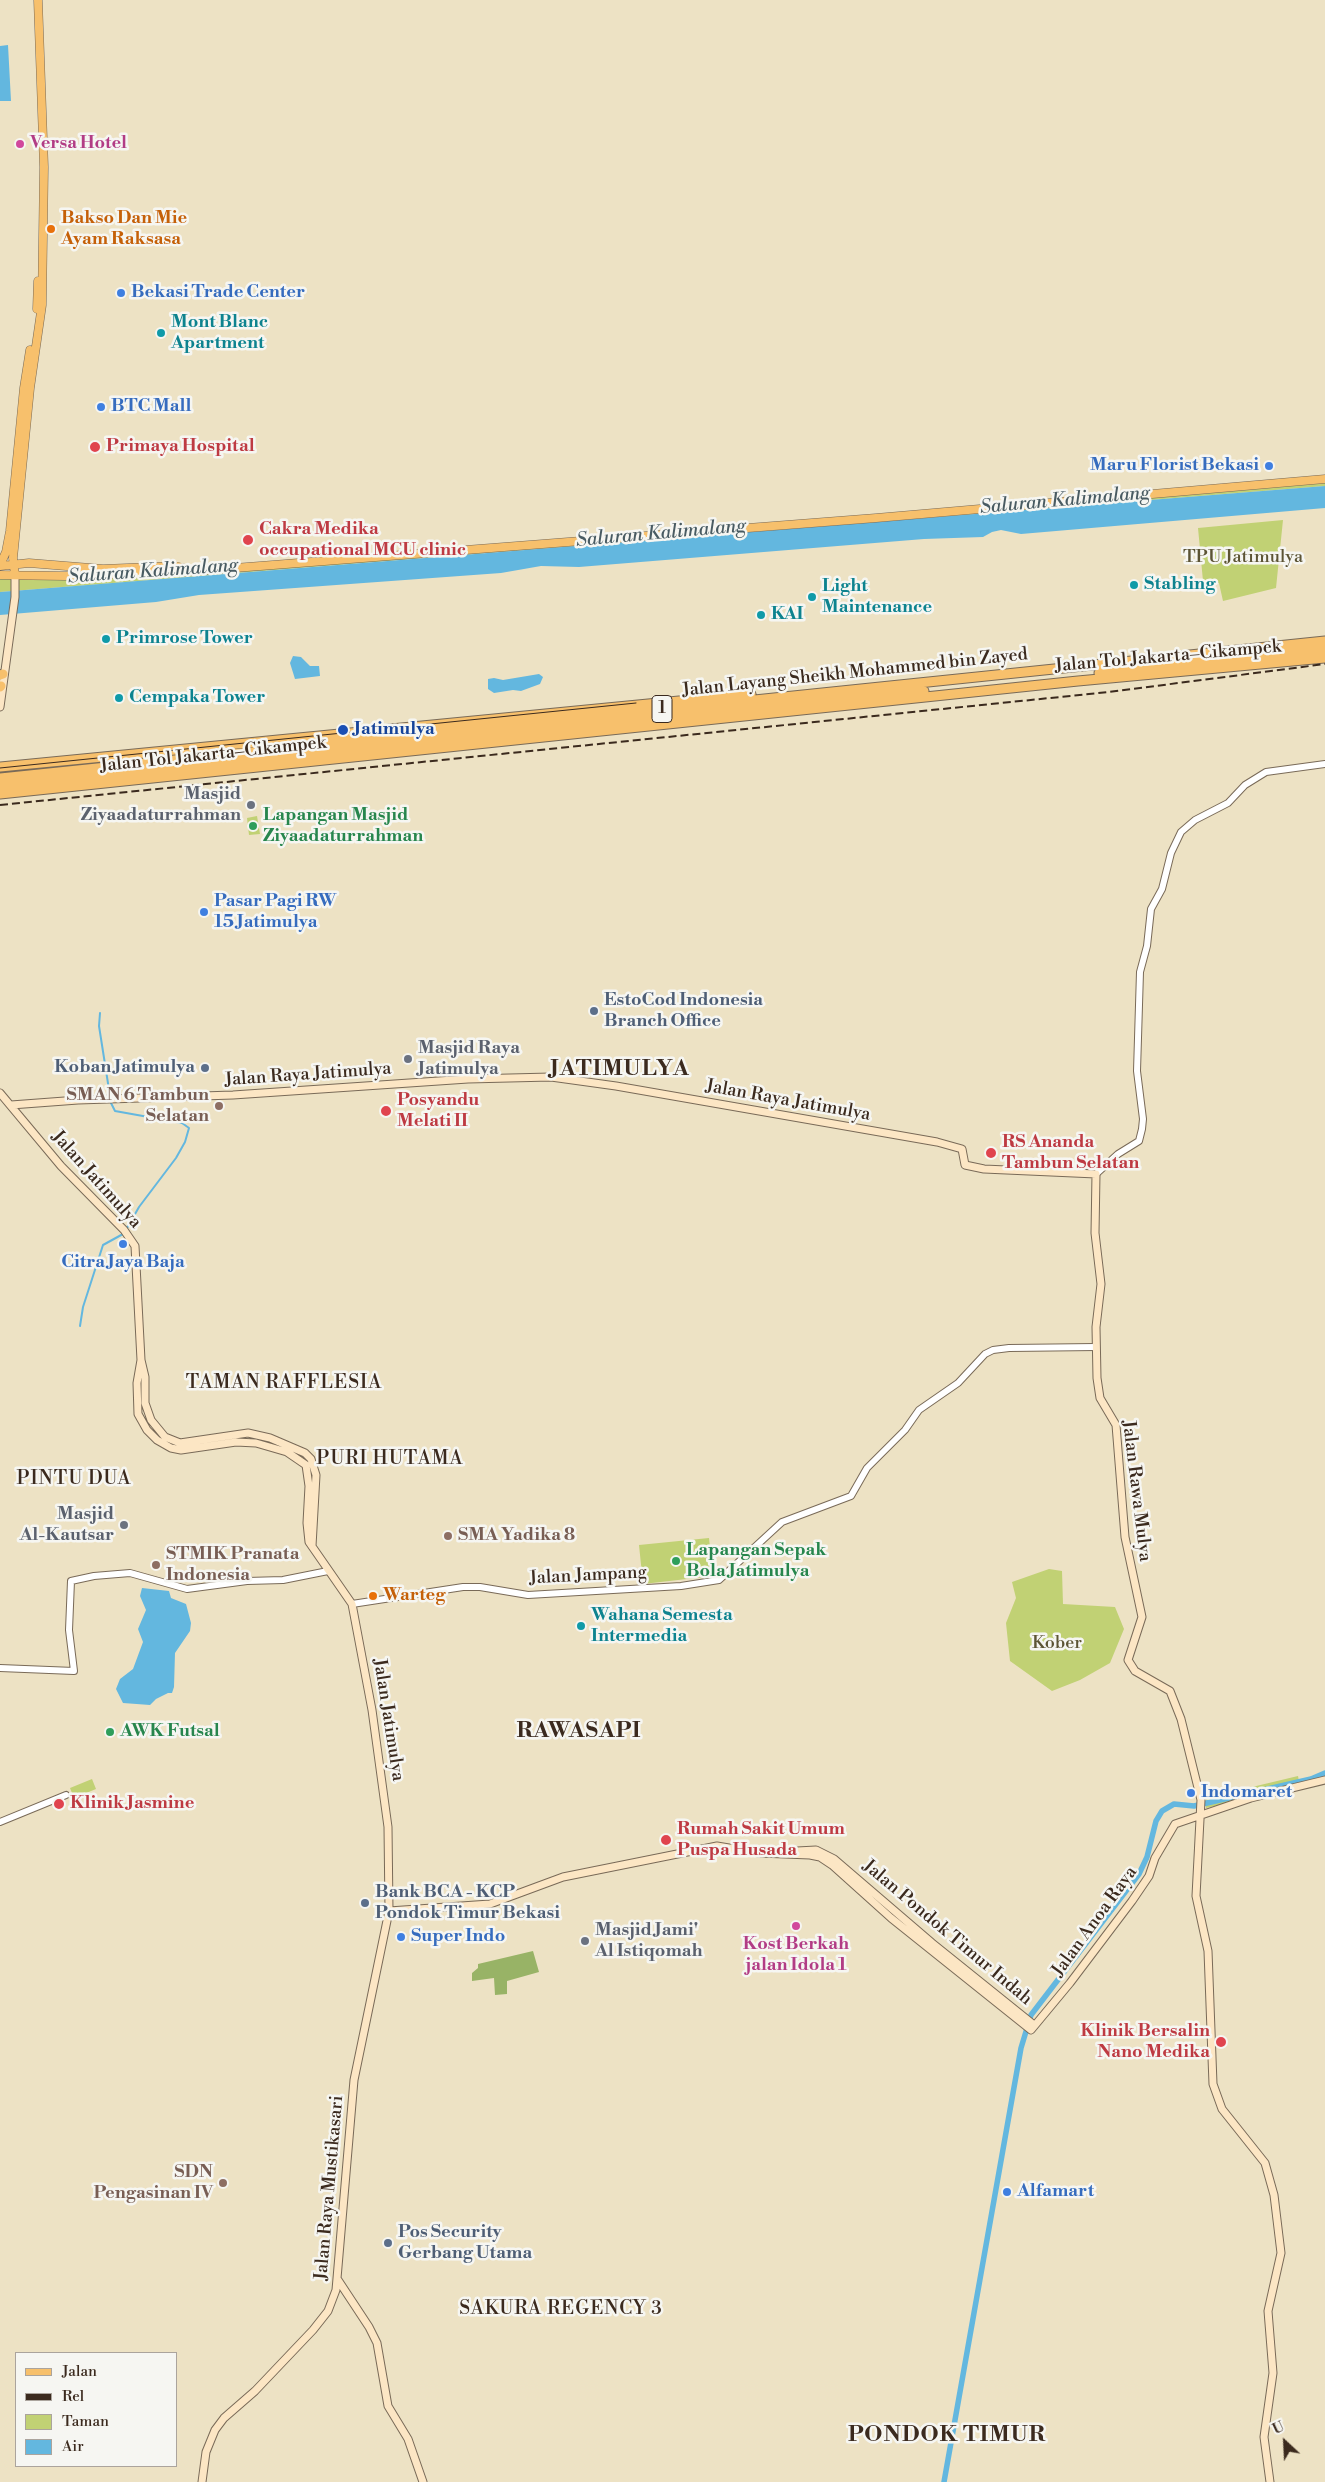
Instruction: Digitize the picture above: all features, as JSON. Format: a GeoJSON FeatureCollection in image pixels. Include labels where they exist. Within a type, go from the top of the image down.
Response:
{"type":"FeatureCollection","features":[{"type":"Feature","properties":{"kind":"highway","name":"Jalan Tol Jakarta–Cikampek"},"geometry":{"type":"LineString","coordinates":[[0,767],[1325,637]]}},
{"type":"Feature","properties":{"kind":"highway","name":"Jalan Layang Sheikh Mohammed bin Zayed"},"geometry":{"type":"LineString","coordinates":[[0,778],[1325,641]]}},
{"type":"Feature","properties":{"kind":"highway","name":"Jalan Layang Sheikh Mohammed bin Zayed"},"geometry":{"type":"LineString","coordinates":[[0,786],[1325,650]]}},
{"type":"Feature","properties":{"kind":"highway","name":"Jalan Tol Jakarta–Cikampek"},"geometry":{"type":"LineString","coordinates":[[0,794],[1068,682],[1325,658]]}},
{"type":"Feature","properties":{"kind":"main road"},"geometry":{"type":"LineString","coordinates":[[0,707],[2,674],[12,619],[16,579],[13,564],[30,388],[42,305],[44,167],[38,0]]}},
{"type":"Feature","properties":{"kind":"main road"},"geometry":{"type":"LineString","coordinates":[[0,566],[6,552],[10,531],[24,388],[42,261]]}},
{"type":"Feature","properties":{"kind":"main road"},"geometry":{"type":"LineString","coordinates":[[0,575],[16,579],[84,572],[193,570],[876,518],[1325,479]]}},
{"type":"Feature","properties":{"kind":"main road"},"geometry":{"type":"LineString","coordinates":[[0,566],[29,563],[84,572]]}},
{"type":"Feature","properties":{"kind":"main road","name":"Jalan Raya Jatimulya"},"geometry":{"type":"LineString","coordinates":[[11,1105],[110,1099],[233,1095],[468,1079],[541,1076],[616,1086],[937,1142],[962,1149],[965,1165],[984,1169],[1096,1174]]}},
{"type":"Feature","properties":{"kind":"main road","name":"Jalan Jatimulya"},"geometry":{"type":"LineString","coordinates":[[0,1093],[61,1166],[126,1233],[135,1246],[141,1360],[137,1383],[138,1414],[147,1430],[157,1440],[170,1448],[181,1450],[236,1442],[256,1443],[287,1452],[303,1461],[308,1470],[308,1537],[328,1572],[352,1604],[365,1666],[385,1796],[389,1840],[388,1911]]}},
{"type":"Feature","properties":{"kind":"main road","name":"Jalan Rawa Mulya"},"geometry":{"type":"LineString","coordinates":[[1096,1174],[1095,1232],[1101,1284],[1096,1347],[1099,1394],[1116,1425],[1125,1537],[1132,1577],[1140,1602],[1142,1620],[1128,1657],[1128,1663],[1132,1670],[1169,1689],[1174,1696],[1201,1800],[1196,1896],[1208,1951],[1212,2078],[1222,2109],[1265,2163],[1272,2180],[1276,2204],[1281,2253],[1268,2311],[1273,2373],[1264,2437],[1270,2482]]}},
{"type":"Feature","properties":{"kind":"main road","name":"Jalan Anoa Raya"},"geometry":{"type":"LineString","coordinates":[[1029,2025],[1070,1983],[1132,1900],[1149,1876],[1156,1858],[1174,1825],[1200,1813],[1325,1780]]}},
{"type":"Feature","properties":{"kind":"main road","name":"Jalan Pondok Timur Indah"},"geometry":{"type":"LineString","coordinates":[[388,1911],[490,1904],[563,1877],[717,1846],[759,1853],[785,1853],[813,1849],[834,1859],[1029,2025]]}},
{"type":"Feature","properties":{"kind":"main road","name":"Jalan Raya Mustikasari"},"geometry":{"type":"LineString","coordinates":[[202,2482],[206,2452],[215,2430],[224,2418],[255,2390],[322,2320],[333,2300],[338,2280],[354,2080],[388,1911]]}},
{"type":"Feature","properties":{"kind":"main road"},"geometry":{"type":"LineString","coordinates":[[338,2280],[369,2327],[377,2343],[385,2397],[391,2412],[408,2439],[423,2482]]}},
{"type":"Feature","properties":{"kind":"street"},"geometry":{"type":"LineString","coordinates":[[1096,1174],[1118,1154],[1139,1141],[1142,1129],[1143,1119],[1137,1071],[1140,972],[1147,946],[1151,909],[1162,889],[1171,853],[1181,832],[1194,820],[1228,803],[1245,785],[1266,772],[1325,764]]}},
{"type":"Feature","properties":{"kind":"street","name":"Jalan Jampang"},"geometry":{"type":"LineString","coordinates":[[352,1604],[463,1587],[480,1587],[528,1595],[681,1586],[719,1580],[782,1522],[851,1496],[867,1468],[905,1430],[919,1410],[958,1382],[985,1354],[993,1350],[1009,1348],[1096,1347]]}},
{"type":"Feature","properties":{"kind":"street"},"geometry":{"type":"LineString","coordinates":[[0,1668],[74,1671],[69,1630],[71,1581],[94,1576],[130,1573],[187,1589],[283,1580],[328,1572]]}},
{"type":"Feature","properties":{"kind":"street"},"geometry":{"type":"LineString","coordinates":[[0,1822],[66,1795]]}},
{"type":"Feature","properties":{"kind":"green space"},"geometry":{"type":"Polygon","coordinates":[[[1325,479],[1325,486],[0,592],[0,575],[124,574],[1325,479]]]}},
{"type":"Feature","properties":{"kind":"green space","name":"TPU Jatimulya"},"geometry":{"type":"Polygon","coordinates":[[[1283,520],[1276,588],[1223,601],[1219,583],[1203,581],[1198,528],[1283,520]]]}},
{"type":"Feature","properties":{"kind":"green space","name":"Lapangan Masjid Ziyaadaturrahman"},"geometry":{"type":"Polygon","coordinates":[[[257,816],[260,834],[249,835],[247,818],[257,816]]]}},
{"type":"Feature","properties":{"kind":"green space","name":"Lapangan Sepak Bola Jatimulya"},"geometry":{"type":"Polygon","coordinates":[[[709,1538],[713,1576],[643,1584],[639,1545],[709,1538]]]}},
{"type":"Feature","properties":{"kind":"green space","name":"Kober"},"geometry":{"type":"Polygon","coordinates":[[[1049,1569],[1062,1571],[1063,1604],[1115,1607],[1124,1629],[1110,1663],[1080,1680],[1052,1691],[1010,1661],[1006,1623],[1016,1598],[1012,1582],[1049,1569]]]}},
{"type":"Feature","properties":{"kind":"green space"},"geometry":{"type":"Polygon","coordinates":[[[1298,1776],[1300,1786],[1206,1808],[1206,1798],[1298,1776]]]}},
{"type":"Feature","properties":{"kind":"green space"},"geometry":{"type":"Polygon","coordinates":[[[92,1779],[96,1789],[74,1798],[70,1788],[92,1779]]]}},
{"type":"Feature","properties":{"kind":"green space"},"geometry":{"type":"Polygon","coordinates":[[[533,1951],[539,1972],[507,1981],[507,1994],[495,1995],[494,1978],[472,1981],[472,1973],[478,1968],[478,1964],[533,1951]]]}},
{"type":"Feature","properties":{"kind":"water"},"geometry":{"type":"Polygon","coordinates":[[[8,45],[11,101],[0,101],[0,46],[8,45]]]}},
{"type":"Feature","properties":{"kind":"water"},"geometry":{"type":"Polygon","coordinates":[[[1325,486],[1325,508],[1021,534],[1001,530],[983,537],[924,539],[579,567],[541,566],[501,573],[199,595],[156,602],[0,615],[0,592],[1325,486]]]}},
{"type":"Feature","properties":{"kind":"water"},"geometry":{"type":"Polygon","coordinates":[[[293,656],[301,657],[310,666],[319,666],[320,676],[295,679],[290,663],[293,656]]]}},
{"type":"Feature","properties":{"kind":"water"},"geometry":{"type":"Polygon","coordinates":[[[539,674],[543,677],[540,684],[521,691],[513,690],[494,693],[488,689],[488,679],[503,680],[539,674]]]}},
{"type":"Feature","properties":{"kind":"water"},"geometry":{"type":"Polygon","coordinates":[[[142,1588],[169,1591],[171,1598],[186,1604],[191,1623],[190,1631],[175,1653],[174,1687],[172,1693],[156,1699],[150,1705],[123,1703],[116,1689],[120,1679],[133,1669],[143,1642],[138,1629],[146,1610],[140,1596],[142,1588]]]}},
{"type":"Feature","properties":{"kind":"waterway"},"geometry":{"type":"LineString","coordinates":[[100,1013],[99,1026],[110,1096]]}},
{"type":"Feature","properties":{"kind":"waterway"},"geometry":{"type":"LineString","coordinates":[[110,1101],[115,1111],[182,1123],[189,1128],[185,1142],[176,1158],[139,1207],[126,1230]]}},
{"type":"Feature","properties":{"kind":"waterway"},"geometry":{"type":"LineString","coordinates":[[80,1326],[83,1307],[103,1245],[123,1234]]}},
{"type":"Feature","properties":{"kind":"waterway"},"geometry":{"type":"LineString","coordinates":[[944,2482],[1021,2048],[1031,2015],[1139,1874],[1147,1857],[1156,1821],[1162,1811],[1174,1804],[1194,1806],[1311,1779],[1325,1773]]}},
{"type":"Feature","properties":{"kind":"tram line"},"geometry":{"type":"LineString","coordinates":[[0,768],[636,703]]}},
{"type":"Feature","properties":{"kind":"railway"},"geometry":{"type":"LineString","coordinates":[[0,805],[1109,692],[1325,664]]}},
{"type":"Feature","properties":{"kind":"place","name":"Versa Hotel"},"geometry":{"type":"Point","coordinates":[20,144]}},
{"type":"Feature","properties":{"kind":"place","name":"Bakso Dan Mie Ayam Raksasa"},"geometry":{"type":"Point","coordinates":[51,229]}},
{"type":"Feature","properties":{"kind":"place","name":"Bekasi Trade Center"},"geometry":{"type":"Point","coordinates":[121,293]}},
{"type":"Feature","properties":{"kind":"place","name":"Mont Blanc Apartment"},"geometry":{"type":"Point","coordinates":[161,333]}},
{"type":"Feature","properties":{"kind":"place","name":"BTC Mall"},"geometry":{"type":"Point","coordinates":[101,407]}},
{"type":"Feature","properties":{"kind":"place","name":"Primaya Hospital"},"geometry":{"type":"Point","coordinates":[95,447]}},
{"type":"Feature","properties":{"kind":"place","name":"Maru Florist Bekasi"},"geometry":{"type":"Point","coordinates":[1269,466]}},
{"type":"Feature","properties":{"kind":"place","name":"Cakra Medika occupational MCU clinic"},"geometry":{"type":"Point","coordinates":[248,540]}},
{"type":"Feature","properties":{"kind":"place","name":"Stabling"},"geometry":{"type":"Point","coordinates":[1134,585]}},
{"type":"Feature","properties":{"kind":"place","name":"Light Maintenance"},"geometry":{"type":"Point","coordinates":[812,597]}},
{"type":"Feature","properties":{"kind":"place","name":"KAI"},"geometry":{"type":"Point","coordinates":[761,615]}},
{"type":"Feature","properties":{"kind":"place","name":"Primrose Tower"},"geometry":{"type":"Point","coordinates":[106,639]}},
{"type":"Feature","properties":{"kind":"place","name":"Cempaka Tower"},"geometry":{"type":"Point","coordinates":[119,698]}},
{"type":"Feature","properties":{"kind":"place","name":"Jatimulya"},"geometry":{"type":"Point","coordinates":[343,730]}},
{"type":"Feature","properties":{"kind":"place","name":"Masjid Ziyaadaturrahman"},"geometry":{"type":"Point","coordinates":[251,805]}},
{"type":"Feature","properties":{"kind":"place","name":"Lapangan Masjid Ziyaadaturrahman"},"geometry":{"type":"Point","coordinates":[253,826]}},
{"type":"Feature","properties":{"kind":"place","name":"Pasar Pagi RW 15 Jatimulya"},"geometry":{"type":"Point","coordinates":[204,912]}},
{"type":"Feature","properties":{"kind":"place","name":"EstoCod Indonesia Branch Office"},"geometry":{"type":"Point","coordinates":[594,1011]}},
{"type":"Feature","properties":{"kind":"place","name":"Masjid Raya Jatimulya"},"geometry":{"type":"Point","coordinates":[408,1059]}},
{"type":"Feature","properties":{"kind":"place","name":"Koban Jatimulya"},"geometry":{"type":"Point","coordinates":[205,1068]}},
{"type":"Feature","properties":{"kind":"place","name":"SMAN 6 Tambun Selatan"},"geometry":{"type":"Point","coordinates":[219,1106]}},
{"type":"Feature","properties":{"kind":"place","name":"Posyandu Melati II"},"geometry":{"type":"Point","coordinates":[386,1111]}},
{"type":"Feature","properties":{"kind":"place","name":"RS Ananda Tambun Selatan"},"geometry":{"type":"Point","coordinates":[991,1153]}},
{"type":"Feature","properties":{"kind":"place","name":"Citra Jaya Baja"},"geometry":{"type":"Point","coordinates":[123,1244]}},
{"type":"Feature","properties":{"kind":"place","name":"Masjid Al-Kautsar"},"geometry":{"type":"Point","coordinates":[124,1525]}},
{"type":"Feature","properties":{"kind":"place","name":"SMA Yadika 8"},"geometry":{"type":"Point","coordinates":[448,1536]}},
{"type":"Feature","properties":{"kind":"place","name":"Lapangan Sepak Bola Jatimulya"},"geometry":{"type":"Point","coordinates":[676,1561]}},
{"type":"Feature","properties":{"kind":"place","name":"STMIK Pranata Indonesia"},"geometry":{"type":"Point","coordinates":[156,1565]}},
{"type":"Feature","properties":{"kind":"place","name":"Warteg"},"geometry":{"type":"Point","coordinates":[373,1596]}},
{"type":"Feature","properties":{"kind":"place","name":"Wahana Semesta Intermedia"},"geometry":{"type":"Point","coordinates":[581,1626]}},
{"type":"Feature","properties":{"kind":"place","name":"AWK Futsal"},"geometry":{"type":"Point","coordinates":[110,1732]}},
{"type":"Feature","properties":{"kind":"place","name":"Indomaret"},"geometry":{"type":"Point","coordinates":[1191,1793]}},
{"type":"Feature","properties":{"kind":"place","name":"Klinik Jasmine"},"geometry":{"type":"Point","coordinates":[59,1804]}},
{"type":"Feature","properties":{"kind":"place","name":"Rumah Sakit Umum Puspa Husada"},"geometry":{"type":"Point","coordinates":[666,1840]}},
{"type":"Feature","properties":{"kind":"place","name":"Bank BCA - KCP Pondok Timur Bekasi"},"geometry":{"type":"Point","coordinates":[365,1903]}},
{"type":"Feature","properties":{"kind":"place","name":"Kost Berkah jalan Idola 1"},"geometry":{"type":"Point","coordinates":[796,1926]}},
{"type":"Feature","properties":{"kind":"place","name":"Super Indo"},"geometry":{"type":"Point","coordinates":[401,1937]}},
{"type":"Feature","properties":{"kind":"place","name":"Masjid Jami' Al Istiqomah"},"geometry":{"type":"Point","coordinates":[585,1941]}},
{"type":"Feature","properties":{"kind":"place","name":"Klinik Bersalin Nano Medika"},"geometry":{"type":"Point","coordinates":[1221,2042]}},
{"type":"Feature","properties":{"kind":"place","name":"SDN Pengasinan IV"},"geometry":{"type":"Point","coordinates":[223,2183]}},
{"type":"Feature","properties":{"kind":"place","name":"Alfamart"},"geometry":{"type":"Point","coordinates":[1007,2192]}},
{"type":"Feature","properties":{"kind":"place","name":"Pos Security Gerbang Utama"},"geometry":{"type":"Point","coordinates":[388,2243]}},
{"type":"Feature","properties":{"kind":"district","name":"JATIMULYA"},"geometry":{"type":"Point","coordinates":[620,1070]}},
{"type":"Feature","properties":{"kind":"district","name":"TAMAN RAFFLESIA"},"geometry":{"type":"Point","coordinates":[284,1383]}},
{"type":"Feature","properties":{"kind":"district","name":"PURI HUTAMA"},"geometry":{"type":"Point","coordinates":[390,1459]}},
{"type":"Feature","properties":{"kind":"district","name":"PINTU DUA"},"geometry":{"type":"Point","coordinates":[74,1479]}},
{"type":"Feature","properties":{"kind":"district","name":"RAWASAPI"},"geometry":{"type":"Point","coordinates":[579,1732]}},
{"type":"Feature","properties":{"kind":"district","name":"SAKURA REGENCY 3"},"geometry":{"type":"Point","coordinates":[561,2309]}},
{"type":"Feature","properties":{"kind":"district","name":"PONDOK TIMUR"},"geometry":{"type":"Point","coordinates":[947,2436]}},
{"type":"Feature","properties":{"kind":"water label","name":"Saluran Kalimalang"},"geometry":{"type":"Point","coordinates":[1065,501]}},
{"type":"Feature","properties":{"kind":"water label","name":"Saluran Kalimalang"},"geometry":{"type":"Point","coordinates":[661,534]}},
{"type":"Feature","properties":{"kind":"water label","name":"Saluran Kalimalang"},"geometry":{"type":"Point","coordinates":[153,572]}}]}
